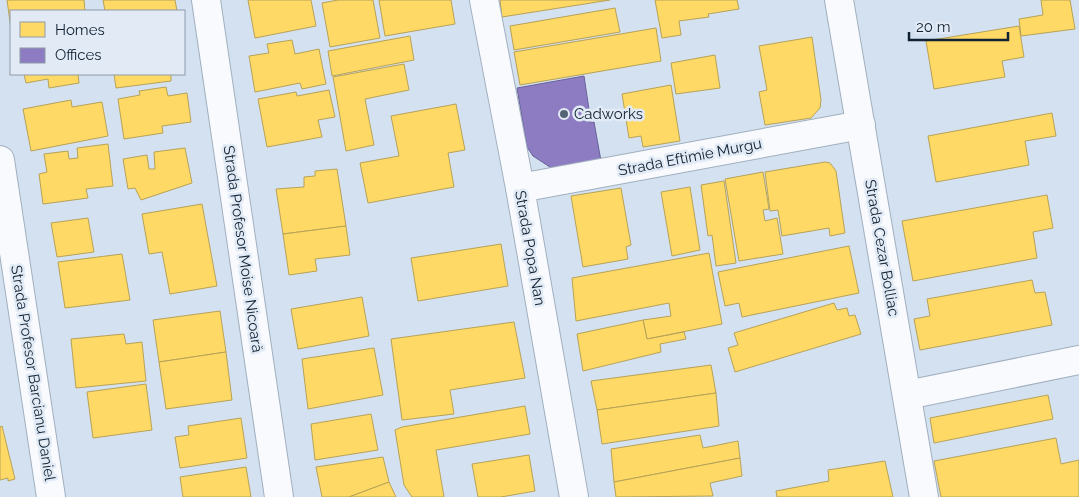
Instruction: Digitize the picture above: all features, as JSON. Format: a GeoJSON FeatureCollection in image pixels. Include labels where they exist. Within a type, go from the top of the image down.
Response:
{"type":"FeatureCollection","features":[{"type":"Feature","properties":{"kind":"street","name":"Strada Profesor Moise Nicoară"},"geometry":{"type":"LineString","coordinates":[[206,0],[279,497]]}},
{"type":"Feature","properties":{"kind":"street","name":"Strada Popa Nan"},"geometry":{"type":"LineString","coordinates":[[484,0],[520,188],[574,497]]}},
{"type":"Feature","properties":{"kind":"street","name":"Strada Cezar Bolliac"},"geometry":{"type":"LineString","coordinates":[[839,0],[924,497]]}},
{"type":"Feature","properties":{"kind":"street","name":"Strada Eftimie Murgu"},"geometry":{"type":"LineString","coordinates":[[520,188],[861,125]]}},
{"type":"Feature","properties":{"kind":"street","name":"Strada Profesor Barcianu Daniel"},"geometry":{"type":"LineString","coordinates":[[0,160],[52,497]]}},
{"type":"Feature","properties":{"kind":"street"},"geometry":{"type":"LineString","coordinates":[[907,395],[1079,360]]}},
{"type":"Feature","properties":{"kind":"building: Homes"},"geometry":{"type":"Polygon","coordinates":[[[7,0],[84,0],[85,10],[10,10],[10,22],[7,0]]]}},
{"type":"Feature","properties":{"kind":"building: Homes"},"geometry":{"type":"Polygon","coordinates":[[[103,0],[175,0],[177,10],[105,10],[103,0]]]}},
{"type":"Feature","properties":{"kind":"building: Homes"},"geometry":{"type":"Polygon","coordinates":[[[248,0],[311,0],[316,26],[255,38],[248,0]]]}},
{"type":"Feature","properties":{"kind":"building: Homes"},"geometry":{"type":"Polygon","coordinates":[[[338,0],[373,0],[380,38],[330,47],[322,3],[338,0]]]}},
{"type":"Feature","properties":{"kind":"building: Homes"},"geometry":{"type":"Polygon","coordinates":[[[379,0],[451,0],[455,24],[385,36],[379,0]]]}},
{"type":"Feature","properties":{"kind":"building: Homes"},"geometry":{"type":"Polygon","coordinates":[[[500,0],[610,0],[502,17],[500,0]]]}},
{"type":"Feature","properties":{"kind":"building: Homes"},"geometry":{"type":"Polygon","coordinates":[[[655,0],[737,0],[739,9],[708,14],[709,17],[679,21],[681,35],[662,38],[655,0]]]}},
{"type":"Feature","properties":{"kind":"building: Homes"},"geometry":{"type":"Polygon","coordinates":[[[1041,0],[1070,0],[1075,29],[1021,36],[1019,19],[1043,15],[1041,0]]]}},
{"type":"Feature","properties":{"kind":"building: Homes"},"geometry":{"type":"Polygon","coordinates":[[[615,8],[620,32],[514,50],[510,26],[615,8]]]}},
{"type":"Feature","properties":{"kind":"building: Homes"},"geometry":{"type":"Polygon","coordinates":[[[1019,26],[1024,57],[1002,61],[1005,77],[934,89],[926,41],[1019,26]]]}},
{"type":"Feature","properties":{"kind":"building: Homes"},"geometry":{"type":"Polygon","coordinates":[[[656,28],[661,61],[520,85],[514,52],[656,28]]]}},
{"type":"Feature","properties":{"kind":"building: Homes"},"geometry":{"type":"Polygon","coordinates":[[[410,36],[414,60],[332,76],[328,51],[410,36]]]}},
{"type":"Feature","properties":{"kind":"building: Homes"},"geometry":{"type":"Polygon","coordinates":[[[812,37],[821,100],[820,108],[811,118],[765,125],[759,92],[767,90],[759,46],[812,37]]]}},
{"type":"Feature","properties":{"kind":"building: Homes"},"geometry":{"type":"Polygon","coordinates":[[[292,40],[295,54],[319,49],[326,84],[302,89],[300,83],[255,92],[249,56],[269,53],[267,44],[292,40]]]}},
{"type":"Feature","properties":{"kind":"building: Homes"},"geometry":{"type":"Polygon","coordinates":[[[715,55],[720,88],[676,94],[671,63],[715,55]]]}},
{"type":"Feature","properties":{"kind":"building: Homes"},"geometry":{"type":"Polygon","coordinates":[[[404,64],[409,90],[365,99],[374,145],[346,151],[333,77],[404,64]]]}},
{"type":"Feature","properties":{"kind":"building: Homes"},"geometry":{"type":"Polygon","coordinates":[[[24,75],[78,75],[79,83],[49,88],[48,79],[26,83],[24,75]]]}},
{"type":"Feature","properties":{"kind":"building: Homes"},"geometry":{"type":"Polygon","coordinates":[[[114,75],[171,75],[171,81],[116,88],[114,75]]]}},
{"type":"Feature","properties":{"kind":"building: Homes"},"geometry":{"type":"Polygon","coordinates":[[[671,85],[680,141],[643,147],[641,136],[629,138],[622,94],[671,85]]]}},
{"type":"Feature","properties":{"kind":"building: Homes"},"geometry":{"type":"Polygon","coordinates":[[[166,87],[168,96],[187,93],[191,122],[162,126],[163,133],[124,139],[118,99],[140,95],[139,91],[166,87]]]}},
{"type":"Feature","properties":{"kind":"building: Homes"},"geometry":{"type":"Polygon","coordinates":[[[329,90],[335,117],[318,120],[322,137],[267,147],[258,99],[296,92],[297,96],[329,90]]]}},
{"type":"Feature","properties":{"kind":"building: Homes"},"geometry":{"type":"Polygon","coordinates":[[[71,100],[72,107],[102,102],[108,136],[31,151],[23,109],[71,100]]]}},
{"type":"Feature","properties":{"kind":"building: Homes"},"geometry":{"type":"Polygon","coordinates":[[[456,104],[465,150],[448,153],[454,187],[368,203],[360,163],[399,156],[391,116],[456,104]]]}},
{"type":"Feature","properties":{"kind":"building: Homes"},"geometry":{"type":"Polygon","coordinates":[[[1052,113],[1056,136],[1025,141],[1029,165],[936,182],[928,136],[1052,113]]]}},
{"type":"Feature","properties":{"kind":"building: Homes"},"geometry":{"type":"Polygon","coordinates":[[[108,144],[113,186],[86,189],[88,198],[43,204],[39,174],[47,172],[44,154],[68,151],[69,159],[78,158],[77,148],[108,144]]]}},
{"type":"Feature","properties":{"kind":"building: Homes"},"geometry":{"type":"Polygon","coordinates":[[[185,148],[192,183],[141,200],[135,188],[128,189],[123,159],[147,155],[149,169],[155,169],[154,152],[185,148]]]}},
{"type":"Feature","properties":{"kind":"building: Homes"},"geometry":{"type":"Polygon","coordinates":[[[825,162],[830,163],[836,171],[845,233],[830,236],[829,228],[782,236],[778,210],[770,211],[765,172],[825,162]]]}},
{"type":"Feature","properties":{"kind":"building: Homes"},"geometry":{"type":"Polygon","coordinates":[[[337,169],[346,226],[283,234],[276,189],[304,187],[304,177],[315,176],[315,171],[337,169]]]}},
{"type":"Feature","properties":{"kind":"building: Homes"},"geometry":{"type":"Polygon","coordinates":[[[763,172],[769,209],[763,210],[765,221],[777,218],[783,254],[739,261],[725,179],[763,172]]]}},
{"type":"Feature","properties":{"kind":"building: Homes"},"geometry":{"type":"Polygon","coordinates":[[[724,181],[736,263],[716,266],[712,235],[708,236],[701,185],[724,181]]]}},
{"type":"Feature","properties":{"kind":"building: Homes"},"geometry":{"type":"Polygon","coordinates":[[[690,187],[700,250],[672,256],[661,192],[690,187]]]}},
{"type":"Feature","properties":{"kind":"building: Homes"},"geometry":{"type":"Polygon","coordinates":[[[621,188],[631,245],[626,247],[628,259],[583,267],[571,196],[621,188]]]}},
{"type":"Feature","properties":{"kind":"building: Homes"},"geometry":{"type":"Polygon","coordinates":[[[1047,195],[1053,228],[1033,232],[1037,258],[913,281],[902,221],[1047,195]]]}},
{"type":"Feature","properties":{"kind":"building: Homes"},"geometry":{"type":"Polygon","coordinates":[[[202,204],[217,286],[170,294],[162,252],[149,254],[142,214],[202,204]]]}},
{"type":"Feature","properties":{"kind":"building: Homes"},"geometry":{"type":"Polygon","coordinates":[[[88,218],[94,252],[57,257],[51,223],[88,218]]]}},
{"type":"Feature","properties":{"kind":"building: Homes"},"geometry":{"type":"Polygon","coordinates":[[[346,226],[350,255],[315,259],[317,271],[289,275],[283,234],[346,226]]]}},
{"type":"Feature","properties":{"kind":"building: Homes"},"geometry":{"type":"Polygon","coordinates":[[[501,244],[508,286],[418,301],[411,258],[501,244]]]}},
{"type":"Feature","properties":{"kind":"building: Homes"},"geometry":{"type":"Polygon","coordinates":[[[849,246],[859,293],[742,317],[739,303],[725,306],[718,272],[849,246]]]}},
{"type":"Feature","properties":{"kind":"building: Homes"},"geometry":{"type":"Polygon","coordinates":[[[709,253],[722,324],[647,339],[643,320],[671,316],[669,303],[576,321],[572,278],[709,253]]]}},
{"type":"Feature","properties":{"kind":"building: Homes"},"geometry":{"type":"Polygon","coordinates":[[[122,254],[130,300],[65,308],[58,262],[122,254]]]}},
{"type":"Feature","properties":{"kind":"building: Homes"},"geometry":{"type":"Polygon","coordinates":[[[1032,280],[1035,293],[1045,292],[1052,325],[920,350],[914,319],[930,316],[927,299],[1032,280]]]}},
{"type":"Feature","properties":{"kind":"building: Homes"},"geometry":{"type":"Polygon","coordinates":[[[362,297],[369,336],[298,349],[291,309],[362,297]]]}},
{"type":"Feature","properties":{"kind":"building: Homes"},"geometry":{"type":"Polygon","coordinates":[[[834,303],[837,310],[847,308],[849,316],[855,315],[861,334],[735,372],[728,348],[738,345],[734,333],[834,303]]]}},
{"type":"Feature","properties":{"kind":"building: Homes"},"geometry":{"type":"Polygon","coordinates":[[[220,311],[226,352],[159,362],[153,320],[220,311]]]}},
{"type":"Feature","properties":{"kind":"building: Homes"},"geometry":{"type":"Polygon","coordinates":[[[643,320],[647,339],[684,332],[686,339],[660,344],[661,352],[583,371],[577,334],[643,320]]]}},
{"type":"Feature","properties":{"kind":"building: Homes"},"geometry":{"type":"Polygon","coordinates":[[[514,322],[525,378],[450,390],[454,414],[402,420],[391,339],[514,322]]]}},
{"type":"Feature","properties":{"kind":"building: Homes"},"geometry":{"type":"Polygon","coordinates":[[[124,334],[126,344],[142,342],[146,381],[76,388],[71,339],[124,334]]]}},
{"type":"Feature","properties":{"kind":"building: Homes"},"geometry":{"type":"Polygon","coordinates":[[[374,348],[383,395],[308,409],[302,359],[374,348]]]}},
{"type":"Feature","properties":{"kind":"building: Homes"},"geometry":{"type":"Polygon","coordinates":[[[226,352],[232,400],[166,409],[159,362],[226,352]]]}},
{"type":"Feature","properties":{"kind":"building: Homes"},"geometry":{"type":"Polygon","coordinates":[[[711,365],[716,393],[597,410],[591,381],[711,365]]]}},
{"type":"Feature","properties":{"kind":"building: Homes"},"geometry":{"type":"Polygon","coordinates":[[[146,384],[152,430],[93,438],[87,392],[146,384]]]}},
{"type":"Feature","properties":{"kind":"building: Homes"},"geometry":{"type":"Polygon","coordinates":[[[716,393],[719,426],[602,444],[597,410],[716,393]]]}},
{"type":"Feature","properties":{"kind":"building: Homes"},"geometry":{"type":"Polygon","coordinates":[[[1048,395],[1053,419],[934,443],[930,418],[1048,395]]]}},
{"type":"Feature","properties":{"kind":"building: Homes"},"geometry":{"type":"Polygon","coordinates":[[[525,406],[530,434],[436,450],[444,497],[412,497],[404,485],[395,430],[402,427],[525,406]]]}},
{"type":"Feature","properties":{"kind":"building: Homes"},"geometry":{"type":"Polygon","coordinates":[[[371,414],[378,450],[315,460],[311,424],[371,414]]]}},
{"type":"Feature","properties":{"kind":"building: Homes"},"geometry":{"type":"Polygon","coordinates":[[[241,418],[247,458],[180,468],[175,437],[189,435],[188,426],[241,418]]]}},
{"type":"Feature","properties":{"kind":"building: Homes"},"geometry":{"type":"Polygon","coordinates":[[[2,426],[15,479],[8,481],[8,478],[0,480],[0,427],[2,426]]]}},
{"type":"Feature","properties":{"kind":"building: Homes"},"geometry":{"type":"Polygon","coordinates":[[[700,435],[703,448],[738,441],[740,458],[614,482],[611,449],[700,435]]]}},
{"type":"Feature","properties":{"kind":"building: Homes"},"geometry":{"type":"Polygon","coordinates":[[[1056,438],[1061,464],[1079,460],[1079,497],[941,497],[934,461],[1056,438]]]}},
{"type":"Feature","properties":{"kind":"building: Homes"},"geometry":{"type":"Polygon","coordinates":[[[529,455],[535,491],[501,497],[478,497],[472,464],[529,455]]]}},
{"type":"Feature","properties":{"kind":"building: Homes"},"geometry":{"type":"Polygon","coordinates":[[[383,457],[389,482],[349,497],[322,497],[316,467],[383,457]]]}},
{"type":"Feature","properties":{"kind":"building: Homes"},"geometry":{"type":"Polygon","coordinates":[[[740,458],[742,476],[710,483],[713,496],[616,497],[614,482],[740,458]]]}},
{"type":"Feature","properties":{"kind":"building: Homes"},"geometry":{"type":"Polygon","coordinates":[[[885,461],[893,497],[777,497],[776,491],[829,481],[828,470],[885,461]]]}},
{"type":"Feature","properties":{"kind":"building: Homes"},"geometry":{"type":"Polygon","coordinates":[[[246,467],[251,497],[183,497],[180,477],[246,467]]]}},
{"type":"Feature","properties":{"kind":"building: Homes"},"geometry":{"type":"Polygon","coordinates":[[[389,482],[396,497],[349,497],[389,482]]]}},
{"type":"Feature","properties":{"kind":"building: Offices"},"geometry":{"type":"Polygon","coordinates":[[[584,76],[591,123],[594,122],[601,161],[553,169],[533,156],[527,147],[517,88],[584,76]]]}},
{"type":"Feature","properties":{"kind":"place","name":"Cadworks"},"geometry":{"type":"Point","coordinates":[564,114]}}]}
